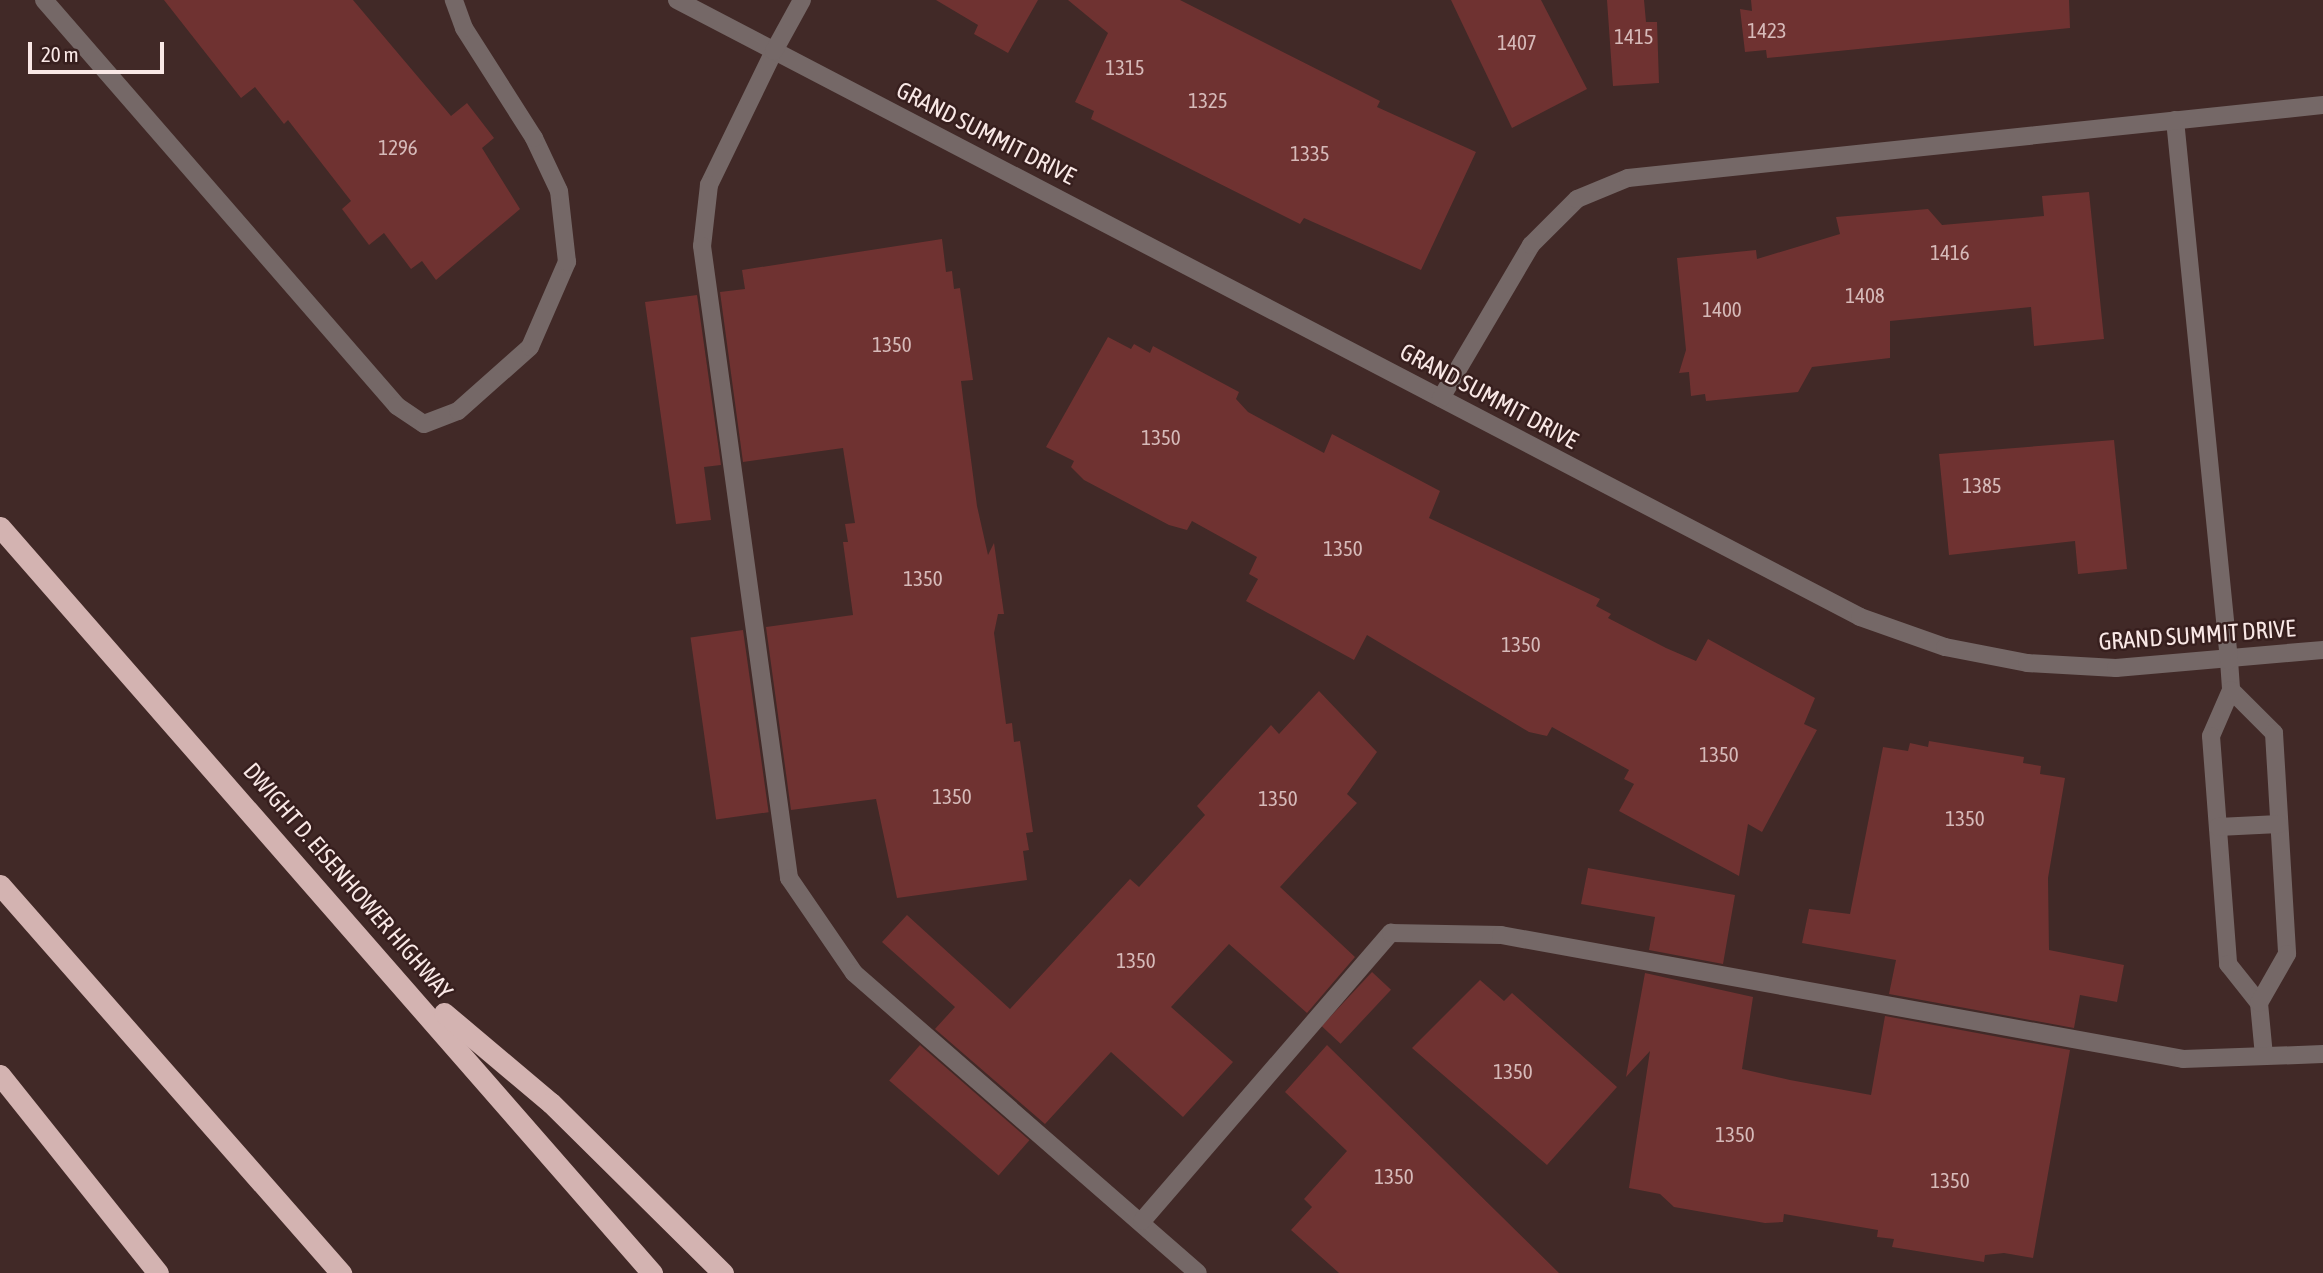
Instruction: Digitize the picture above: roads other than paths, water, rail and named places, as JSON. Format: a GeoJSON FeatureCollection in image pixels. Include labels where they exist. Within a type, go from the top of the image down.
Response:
{"type":"FeatureCollection","features":[{"type":"Feature","properties":{"kind":"highway","name":"DWIGHT D. EISENHOWER HIGHWAY"},"geometry":{"type":"LineString","coordinates":[[0,527],[397,973],[653,1273]]}},
{"type":"Feature","properties":{"kind":"highway"},"geometry":{"type":"LineString","coordinates":[[0,884],[341,1273]]}},
{"type":"Feature","properties":{"kind":"highway"},"geometry":{"type":"LineString","coordinates":[[397,973],[551,1103],[723,1273]]}},
{"type":"Feature","properties":{"kind":"highway"},"geometry":{"type":"LineString","coordinates":[[0,1075],[158,1273]]}},
{"type":"Feature","properties":{"kind":"street"},"geometry":{"type":"LineString","coordinates":[[44,0],[397,406],[424,424],[458,411],[530,347],[567,262],[559,191],[534,138],[464,28],[454,0]]}},
{"type":"Feature","properties":{"kind":"street","name":"GRAND SUMMIT DRIVE"},"geometry":{"type":"LineString","coordinates":[[677,0],[1860,617],[1945,647],[2026,663],[2116,668],[2323,650]]}},
{"type":"Feature","properties":{"kind":"street"},"geometry":{"type":"LineString","coordinates":[[802,0],[774,51],[709,186],[702,246],[789,878],[854,972],[1142,1221],[1198,1273]]}},
{"type":"Feature","properties":{"kind":"street"},"geometry":{"type":"LineString","coordinates":[[1441,398],[1531,245],[1577,199],[1628,178],[2323,105]]}},
{"type":"Feature","properties":{"kind":"street"},"geometry":{"type":"LineString","coordinates":[[2175,120],[2231,690],[2211,736],[2228,964],[2259,1003],[2264,1056]]}},
{"type":"Feature","properties":{"kind":"street"},"geometry":{"type":"LineString","coordinates":[[2231,690],[2274,733],[2287,954],[2259,1003]]}},
{"type":"Feature","properties":{"kind":"street"},"geometry":{"type":"LineString","coordinates":[[2218,827],[2279,824]]}},
{"type":"Feature","properties":{"kind":"street"},"geometry":{"type":"LineString","coordinates":[[1142,1221],[1391,933],[1501,935],[2183,1059],[2323,1054]]}}]}
